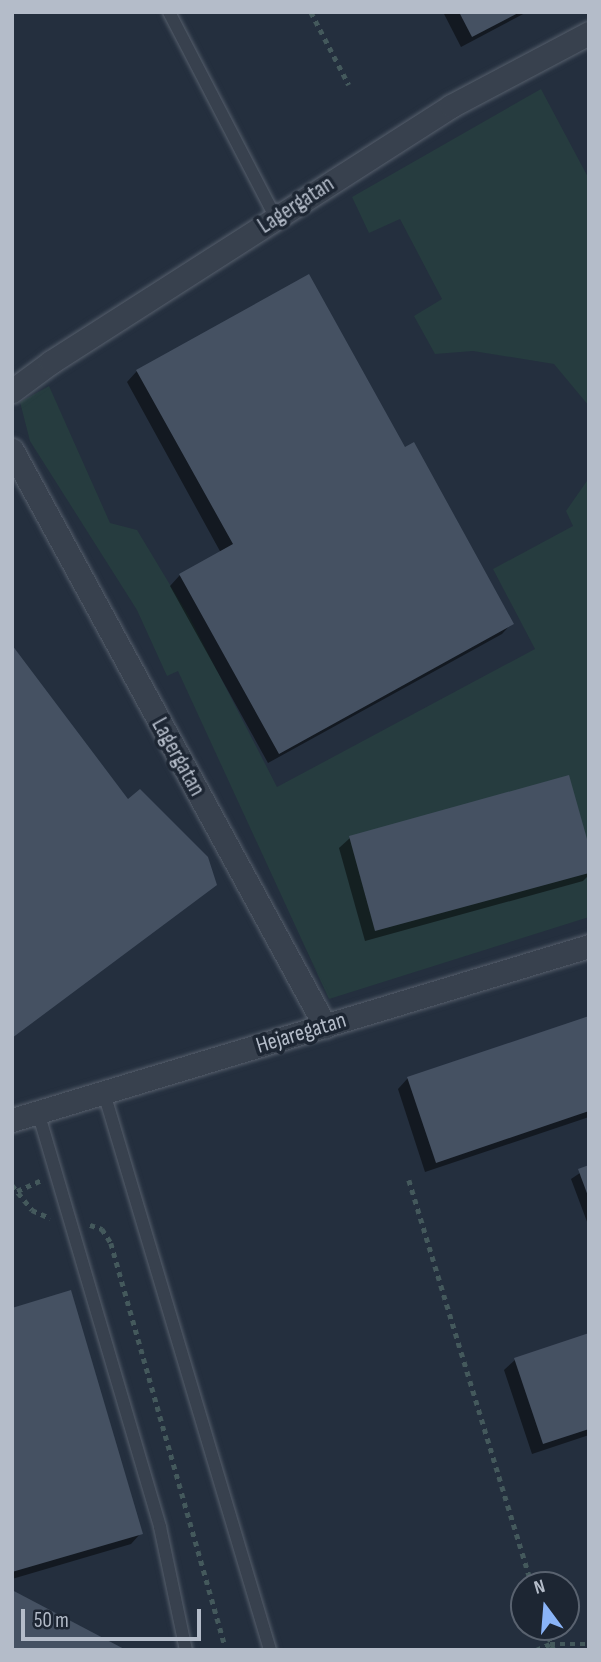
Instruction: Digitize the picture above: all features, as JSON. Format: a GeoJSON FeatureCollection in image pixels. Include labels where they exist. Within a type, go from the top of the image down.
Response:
{"type":"FeatureCollection","features":[{"type":"Feature","properties":{"kind":"street","name":"Lagergatan"},"geometry":{"type":"LineString","coordinates":[[12,391],[51,362],[451,106],[589,33]]}},
{"type":"Feature","properties":{"kind":"street","name":"Lagergatan"},"geometry":{"type":"LineString","coordinates":[[12,450],[326,1026]]}},
{"type":"Feature","properties":{"kind":"street","name":"Hejaregatan"},"geometry":{"type":"LineString","coordinates":[[12,1120],[589,946]]}},
{"type":"Feature","properties":{"kind":"lane"},"geometry":{"type":"LineString","coordinates":[[169,12],[276,218]]}},
{"type":"Feature","properties":{"kind":"lane"},"geometry":{"type":"LineString","coordinates":[[104,1093],[270,1650]]}},
{"type":"Feature","properties":{"kind":"lane"},"geometry":{"type":"LineString","coordinates":[[38,1112],[160,1528],[186,1650]]}},
{"type":"Feature","properties":{"kind":"path"},"geometry":{"type":"LineString","coordinates":[[311,12],[349,85]]}},
{"type":"Feature","properties":{"kind":"path"},"geometry":{"type":"LineString","coordinates":[[17,1191],[56,1173]]}},
{"type":"Feature","properties":{"kind":"path"},"geometry":{"type":"LineString","coordinates":[[409,1180],[528,1571]]}},
{"type":"Feature","properties":{"kind":"path"},"geometry":{"type":"LineString","coordinates":[[12,1185],[32,1210],[71,1223],[102,1229],[111,1243],[225,1645]]}},
{"type":"Feature","properties":{"kind":"path"},"geometry":{"type":"LineString","coordinates":[[536,1650],[589,1644]]}},
{"type":"Feature","properties":{"kind":"green space"},"geometry":{"type":"Polygon","coordinates":[[[541,89],[589,179],[589,406],[554,364],[473,351],[435,354],[414,316],[442,299],[400,219],[369,233],[352,197],[541,89]]]}},
{"type":"Feature","properties":{"kind":"green space"},"geometry":{"type":"Polygon","coordinates":[[[49,386],[110,523],[137,530],[190,618],[277,787],[535,649],[493,569],[573,526],[566,511],[589,478],[589,917],[329,999],[178,671],[167,676],[137,610],[30,441],[20,402],[49,386]]]}},
{"type":"Feature","properties":{"kind":"building"},"geometry":{"type":"Polygon","coordinates":[[[459,12],[520,12],[472,37],[459,12]]]}},
{"type":"Feature","properties":{"kind":"building"},"geometry":{"type":"Polygon","coordinates":[[[309,274],[405,447],[414,442],[514,624],[279,754],[179,574],[233,544],[136,370],[309,274]]]}},
{"type":"Feature","properties":{"kind":"building"},"geometry":{"type":"Polygon","coordinates":[[[12,645],[128,799],[140,789],[208,857],[217,885],[12,1038],[12,645]]]}},
{"type":"Feature","properties":{"kind":"building"},"geometry":{"type":"Polygon","coordinates":[[[569,775],[589,846],[589,873],[375,931],[349,836],[569,775]]]}},
{"type":"Feature","properties":{"kind":"building"},"geometry":{"type":"Polygon","coordinates":[[[589,1016],[589,1111],[436,1163],[407,1077],[589,1016]]]}},
{"type":"Feature","properties":{"kind":"building"},"geometry":{"type":"Polygon","coordinates":[[[589,1165],[589,1196],[588,1196],[578,1169],[589,1165]]]}},
{"type":"Feature","properties":{"kind":"building"},"geometry":{"type":"Polygon","coordinates":[[[71,1290],[143,1534],[12,1572],[12,1308],[71,1290]]]}},
{"type":"Feature","properties":{"kind":"building"},"geometry":{"type":"Polygon","coordinates":[[[589,1333],[589,1429],[543,1444],[514,1358],[589,1333]]]}},
{"type":"Feature","properties":{"kind":"building"},"geometry":{"type":"Polygon","coordinates":[[[12,1590],[126,1650],[12,1650],[12,1590]]]}}]}
